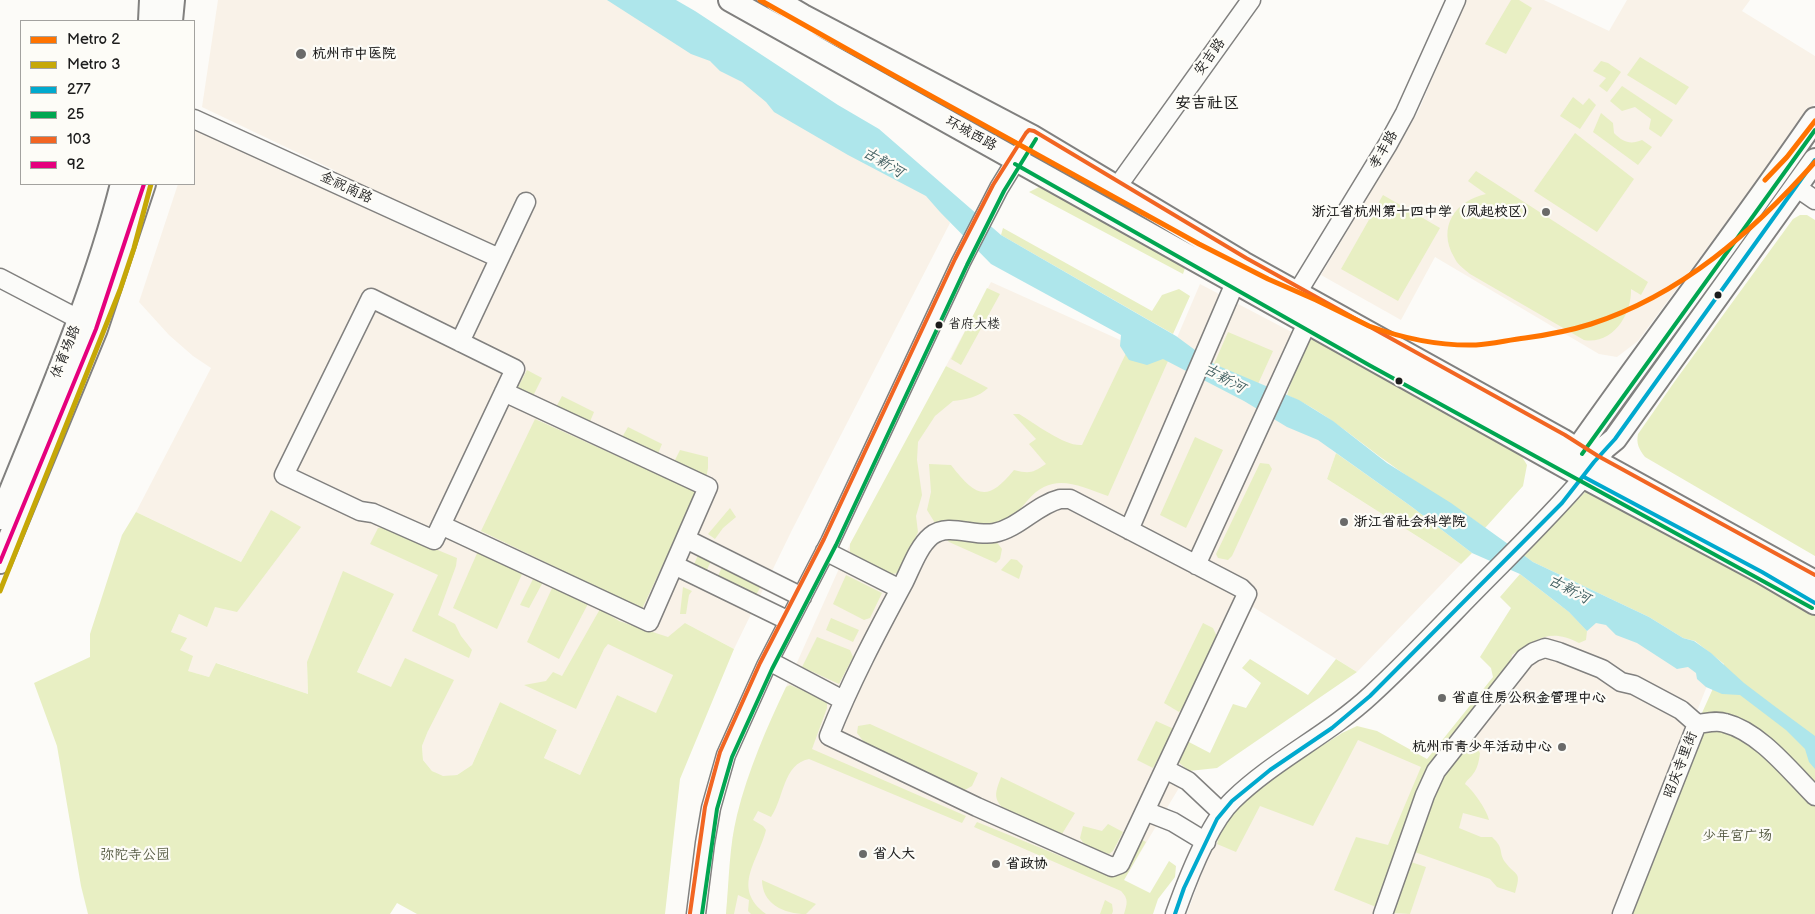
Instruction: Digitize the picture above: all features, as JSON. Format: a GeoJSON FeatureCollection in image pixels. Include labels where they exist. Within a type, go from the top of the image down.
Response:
{"type":"FeatureCollection","features":[{"type":"Feature","properties":{"kind":"main road"},"geometry":{"type":"LineString","coordinates":[[150,20],[151,0]]}},
{"type":"Feature","properties":{"kind":"main road"},"geometry":{"type":"LineString","coordinates":[[171,20],[173,0]]}},
{"type":"Feature","properties":{"kind":"main road","name":"环城西路"},"geometry":{"type":"LineString","coordinates":[[730,0],[1018,159],[1307,323],[1585,462],[1815,582]]}},
{"type":"Feature","properties":{"kind":"main road","name":"环城西路"},"geometry":{"type":"LineString","coordinates":[[776,0],[1031,136],[1585,462],[1815,603]]}},
{"type":"Feature","properties":{"kind":"main road"},"geometry":{"type":"LineString","coordinates":[[1585,462],[1670,319],[1753,209],[1815,119]]}},
{"type":"Feature","properties":{"kind":"main road"},"geometry":{"type":"LineString","coordinates":[[1585,462],[1615,438],[1815,160]]}},
{"type":"Feature","properties":{"kind":"main road","name":"体育场路"},"geometry":{"type":"LineString","coordinates":[[0,562],[87,324],[122,185]]}},
{"type":"Feature","properties":{"kind":"main road","name":"体育场路"},"geometry":{"type":"LineString","coordinates":[[0,518],[87,324],[144,185]]}},
{"type":"Feature","properties":{"kind":"street","name":"安吉路"},"geometry":{"type":"LineString","coordinates":[[1117,187],[1251,0]]}},
{"type":"Feature","properties":{"kind":"street","name":"孝丰路"},"geometry":{"type":"LineString","coordinates":[[1297,293],[1396,128],[1456,0]]}},
{"type":"Feature","properties":{"kind":"street","name":"金祝南路"},"geometry":{"type":"LineString","coordinates":[[195,118],[499,258]]}},
{"type":"Feature","properties":{"kind":"street"},"geometry":{"type":"LineString","coordinates":[[696,914],[706,834],[711,808],[726,755],[769,661],[825,551],[961,262],[999,188],[1031,136]]}},
{"type":"Feature","properties":{"kind":"street"},"geometry":{"type":"LineString","coordinates":[[1796,187],[1815,200]]}},
{"type":"Feature","properties":{"kind":"street"},"geometry":{"type":"LineString","coordinates":[[460,342],[526,202]]}},
{"type":"Feature","properties":{"kind":"street"},"geometry":{"type":"LineString","coordinates":[[0,278],[87,324]]}},
{"type":"Feature","properties":{"kind":"street"},"geometry":{"type":"LineString","coordinates":[[1129,530],[1236,283]]}},
{"type":"Feature","properties":{"kind":"street"},"geometry":{"type":"LineString","coordinates":[[370,298],[515,369],[504,392],[434,540],[373,513],[360,511],[284,475],[370,298]]}},
{"type":"Feature","properties":{"kind":"street"},"geometry":{"type":"LineString","coordinates":[[1196,565],[1307,323]]}},
{"type":"Feature","properties":{"kind":"street"},"geometry":{"type":"LineString","coordinates":[[441,525],[649,622],[708,487],[504,392]]}},
{"type":"Feature","properties":{"kind":"street"},"geometry":{"type":"LineString","coordinates":[[1175,914],[1184,888],[1206,842],[1222,813],[1232,801],[1254,782],[1332,728],[1370,696],[1562,503],[1585,462]]}},
{"type":"Feature","properties":{"kind":"street"},"geometry":{"type":"LineString","coordinates":[[1060,499],[1070,499],[1129,530],[1241,588],[1247,594],[1120,864],[1112,867],[977,807],[829,736],[843,700],[923,545],[931,536],[950,530],[984,534],[995,533],[1014,525],[1047,502],[1060,499]]}},
{"type":"Feature","properties":{"kind":"street"},"geometry":{"type":"LineString","coordinates":[[686,539],[802,597]]}},
{"type":"Feature","properties":{"kind":"street"},"geometry":{"type":"LineString","coordinates":[[825,551],[900,590]]}},
{"type":"Feature","properties":{"kind":"street"},"geometry":{"type":"LineString","coordinates":[[674,565],[789,620]]}},
{"type":"Feature","properties":{"kind":"street"},"geometry":{"type":"LineString","coordinates":[[1382,914],[1425,795],[1436,771],[1525,658],[1534,652],[1546,648],[1602,669],[1621,682],[1634,685],[1681,710],[1697,724]]}},
{"type":"Feature","properties":{"kind":"street"},"geometry":{"type":"LineString","coordinates":[[769,661],[843,700]]}},
{"type":"Feature","properties":{"kind":"street","name":"昭庆寺里街"},"geometry":{"type":"LineString","coordinates":[[1622,914],[1697,724],[1723,722],[1741,729],[1770,750],[1815,796]]}},
{"type":"Feature","properties":{"kind":"street"},"geometry":{"type":"LineString","coordinates":[[1165,769],[1188,781],[1222,813]]}},
{"type":"Feature","properties":{"kind":"street"},"geometry":{"type":"LineString","coordinates":[[1145,811],[1173,822],[1206,842]]}},
{"type":"Feature","properties":{"kind":"shaded area"},"geometry":{"type":"Polygon","coordinates":[[[218,0],[618,0],[932,192],[950,223],[792,530],[734,649],[685,623],[684,650],[656,714],[617,695],[580,775],[544,758],[557,730],[500,702],[472,765],[457,775],[443,777],[432,771],[423,760],[422,746],[428,731],[391,688],[357,672],[394,594],[307,662],[308,694],[217,663],[209,677],[187,671],[171,632],[179,614],[215,607],[271,511],[241,562],[136,512],[211,368],[193,356],[169,335],[139,302],[178,185],[195,185],[196,128],[328,187],[336,171],[202,107],[218,0]]]}},
{"type":"Feature","properties":{"kind":"shaded area","name":"浙江省杭州第十四中学（凤起校区）"},"geometry":{"type":"Polygon","coordinates":[[[1465,0],[1544,0],[1609,31],[1627,0],[1750,0],[1742,11],[1815,56],[1815,103],[1638,341],[1617,357],[1599,354],[1435,257],[1401,320],[1321,275],[1419,110],[1465,0]]]}},
{"type":"Feature","properties":{"kind":"shaded area"},"geometry":{"type":"Polygon","coordinates":[[[991,282],[1167,361],[1200,284],[1305,339],[1276,413],[1333,442],[1330,449],[1336,453],[1327,479],[1461,564],[1357,672],[1253,607],[1177,760],[1189,771],[1124,880],[1141,914],[726,914],[733,834],[785,719],[786,687],[850,544],[949,379],[980,386],[946,366],[991,282]]]}},
{"type":"Feature","properties":{"kind":"shaded area","name":"杭州市青少年活动中心"},"geometry":{"type":"Polygon","coordinates":[[[1568,602],[1711,676],[1616,914],[1187,914],[1208,856],[1231,818],[1243,803],[1355,731],[1429,763],[1500,670],[1514,645],[1568,602]]]}},
{"type":"Feature","properties":{"kind":"green space"},"geometry":{"type":"Polygon","coordinates":[[[1511,0],[1519,0],[1532,8],[1506,54],[1485,44],[1511,0]]]}},
{"type":"Feature","properties":{"kind":"green space"},"geometry":{"type":"Polygon","coordinates":[[[1640,57],[1689,87],[1676,105],[1627,75],[1640,57]]]}},
{"type":"Feature","properties":{"kind":"green space"},"geometry":{"type":"Polygon","coordinates":[[[1601,61],[1608,63],[1621,72],[1607,92],[1599,86],[1606,78],[1593,71],[1601,61]]]}},
{"type":"Feature","properties":{"kind":"green space"},"geometry":{"type":"Polygon","coordinates":[[[1622,86],[1673,120],[1661,137],[1649,129],[1651,119],[1635,107],[1622,111],[1610,101],[1622,86]]]}},
{"type":"Feature","properties":{"kind":"green space"},"geometry":{"type":"Polygon","coordinates":[[[1573,97],[1583,105],[1589,98],[1596,105],[1580,129],[1560,116],[1573,97]]]}},
{"type":"Feature","properties":{"kind":"green space"},"geometry":{"type":"Polygon","coordinates":[[[1601,113],[1613,123],[1614,133],[1620,139],[1627,142],[1642,140],[1652,147],[1638,165],[1593,132],[1601,113]]]}},
{"type":"Feature","properties":{"kind":"green space"},"geometry":{"type":"Polygon","coordinates":[[[1575,133],[1634,179],[1597,232],[1534,191],[1575,133]]]}},
{"type":"Feature","properties":{"kind":"green space"},"geometry":{"type":"Polygon","coordinates":[[[1476,171],[1648,282],[1641,295],[1631,289],[1628,308],[1619,326],[1612,333],[1604,338],[1584,340],[1470,274],[1457,262],[1449,246],[1448,226],[1458,209],[1475,197],[1486,194],[1468,181],[1476,171]]]}},
{"type":"Feature","properties":{"kind":"green space"},"geometry":{"type":"Polygon","coordinates":[[[1039,187],[1186,265],[1183,274],[1029,192],[1039,187]]]}},
{"type":"Feature","properties":{"kind":"green space"},"geometry":{"type":"Polygon","coordinates":[[[1383,195],[1440,228],[1398,301],[1341,269],[1383,195]]]}},
{"type":"Feature","properties":{"kind":"green space"},"geometry":{"type":"Polygon","coordinates":[[[1800,215],[1807,215],[1815,220],[1815,556],[1645,457],[1637,441],[1638,434],[1675,381],[1793,219],[1800,215]]]}},
{"type":"Feature","properties":{"kind":"green space"},"geometry":{"type":"Polygon","coordinates":[[[1003,228],[1152,311],[1162,295],[1179,289],[1190,296],[1173,334],[1001,235],[1003,228]]]}},
{"type":"Feature","properties":{"kind":"green space"},"geometry":{"type":"Polygon","coordinates":[[[987,288],[1000,294],[961,365],[951,359],[987,288]]]}},
{"type":"Feature","properties":{"kind":"green space"},"geometry":{"type":"Polygon","coordinates":[[[1228,332],[1273,351],[1258,384],[1214,364],[1228,332]]]}},
{"type":"Feature","properties":{"kind":"green space"},"geometry":{"type":"Polygon","coordinates":[[[1305,339],[1317,340],[1521,455],[1527,465],[1523,486],[1485,528],[1398,470],[1338,425],[1301,401],[1287,395],[1305,339]]]}},
{"type":"Feature","properties":{"kind":"green space"},"geometry":{"type":"Polygon","coordinates":[[[1135,344],[1168,361],[1108,496],[1075,485],[1055,483],[1036,492],[1013,515],[996,525],[979,526],[950,521],[935,523],[927,510],[931,492],[929,464],[951,465],[968,484],[982,492],[996,488],[1014,470],[1031,472],[1046,464],[1029,444],[1036,439],[1013,414],[1019,414],[1059,438],[1075,445],[1082,445],[1130,345],[1135,344]]]}},
{"type":"Feature","properties":{"kind":"green space"},"geometry":{"type":"Polygon","coordinates":[[[946,366],[988,388],[972,398],[953,401],[935,416],[918,442],[917,460],[922,495],[916,516],[918,532],[902,566],[897,573],[888,575],[852,556],[850,544],[946,366]]]}},
{"type":"Feature","properties":{"kind":"green space"},"geometry":{"type":"Polygon","coordinates":[[[527,370],[542,378],[532,398],[516,391],[527,370]]]}},
{"type":"Feature","properties":{"kind":"green space"},"geometry":{"type":"Polygon","coordinates":[[[562,396],[594,412],[589,424],[555,409],[562,396]]]}},
{"type":"Feature","properties":{"kind":"green space"},"geometry":{"type":"Polygon","coordinates":[[[535,419],[697,492],[642,609],[481,531],[535,419]]]}},
{"type":"Feature","properties":{"kind":"green space"},"geometry":{"type":"Polygon","coordinates":[[[628,427],[662,444],[657,456],[621,439],[628,427]]]}},
{"type":"Feature","properties":{"kind":"green space"},"geometry":{"type":"Polygon","coordinates":[[[1195,437],[1223,450],[1186,528],[1160,515],[1195,437]]]}},
{"type":"Feature","properties":{"kind":"green space"},"geometry":{"type":"Polygon","coordinates":[[[680,450],[708,457],[706,479],[674,462],[680,450]]]}},
{"type":"Feature","properties":{"kind":"green space"},"geometry":{"type":"Polygon","coordinates":[[[1336,453],[1412,507],[1472,553],[1461,564],[1327,479],[1336,453]]]}},
{"type":"Feature","properties":{"kind":"green space"},"geometry":{"type":"Polygon","coordinates":[[[1260,463],[1269,464],[1272,469],[1232,556],[1228,560],[1218,558],[1216,554],[1260,463]]]}},
{"type":"Feature","properties":{"kind":"green space","name":"少年宫广场"},"geometry":{"type":"Polygon","coordinates":[[[1587,490],[1761,583],[1815,615],[1815,914],[1622,914],[1697,724],[1724,664],[1695,641],[1683,638],[1649,617],[1524,556],[1587,490]]]}},
{"type":"Feature","properties":{"kind":"green space"},"geometry":{"type":"Polygon","coordinates":[[[730,508],[736,517],[723,528],[715,539],[708,534],[730,508]]]}},
{"type":"Feature","properties":{"kind":"green space","name":"弥陀寺公园"},"geometry":{"type":"Polygon","coordinates":[[[271,510],[301,527],[237,612],[215,607],[207,627],[179,614],[171,632],[187,638],[180,650],[193,656],[188,671],[209,677],[216,663],[308,694],[307,662],[343,571],[394,594],[357,672],[391,687],[405,658],[454,680],[422,746],[423,760],[432,771],[443,776],[457,775],[472,765],[500,702],[557,730],[544,758],[580,775],[617,695],[656,713],[673,675],[608,644],[576,709],[524,685],[546,681],[553,672],[562,676],[600,609],[619,621],[668,637],[685,623],[734,649],[680,779],[665,914],[417,914],[397,903],[390,914],[88,914],[81,886],[57,746],[34,683],[90,657],[90,634],[122,535],[136,512],[241,562],[271,510]]]}},
{"type":"Feature","properties":{"kind":"green space"},"geometry":{"type":"Polygon","coordinates":[[[386,527],[457,558],[456,566],[438,615],[455,624],[461,636],[472,650],[469,658],[412,631],[438,575],[370,544],[378,528],[386,527]]]}},
{"type":"Feature","properties":{"kind":"green space"},"geometry":{"type":"Polygon","coordinates":[[[955,536],[974,541],[996,541],[1002,549],[1000,559],[996,563],[949,542],[945,538],[955,536]]]}},
{"type":"Feature","properties":{"kind":"green space"},"geometry":{"type":"Polygon","coordinates":[[[478,551],[523,572],[497,629],[453,608],[478,551]]]}},
{"type":"Feature","properties":{"kind":"green space"},"geometry":{"type":"Polygon","coordinates":[[[698,555],[711,561],[706,572],[693,567],[698,555]]]}},
{"type":"Feature","properties":{"kind":"green space"},"geometry":{"type":"Polygon","coordinates":[[[1011,559],[1017,560],[1023,566],[1019,579],[1001,570],[1011,559]]]}},
{"type":"Feature","properties":{"kind":"green space"},"geometry":{"type":"Polygon","coordinates":[[[722,567],[761,586],[756,595],[718,576],[722,567]]]}},
{"type":"Feature","properties":{"kind":"green space"},"geometry":{"type":"Polygon","coordinates":[[[1520,574],[1569,612],[1587,631],[1586,640],[1579,643],[1560,636],[1544,637],[1512,655],[1510,664],[1430,769],[1376,907],[1334,890],[1356,837],[1388,845],[1421,767],[1358,740],[1313,826],[1260,806],[1236,852],[1217,844],[1224,827],[1236,811],[1252,795],[1289,767],[1342,733],[1357,726],[1377,731],[1427,759],[1493,677],[1491,668],[1480,657],[1511,608],[1500,597],[1520,574]]]}},
{"type":"Feature","properties":{"kind":"green space"},"geometry":{"type":"Polygon","coordinates":[[[846,575],[882,593],[870,618],[864,620],[833,604],[846,575]]]}},
{"type":"Feature","properties":{"kind":"green space"},"geometry":{"type":"Polygon","coordinates":[[[534,577],[543,582],[529,608],[520,605],[534,577]]]}},
{"type":"Feature","properties":{"kind":"green space"},"geometry":{"type":"Polygon","coordinates":[[[554,584],[589,602],[559,659],[527,642],[554,584]]]}},
{"type":"Feature","properties":{"kind":"green space"},"geometry":{"type":"Polygon","coordinates":[[[683,587],[692,591],[689,595],[686,614],[680,614],[683,587]]]}},
{"type":"Feature","properties":{"kind":"green space"},"geometry":{"type":"Polygon","coordinates":[[[831,618],[859,630],[853,642],[826,630],[831,618]]]}},
{"type":"Feature","properties":{"kind":"green space"},"geometry":{"type":"Polygon","coordinates":[[[1203,623],[1213,628],[1218,639],[1179,712],[1164,703],[1203,623]]]}},
{"type":"Feature","properties":{"kind":"green space"},"geometry":{"type":"Polygon","coordinates":[[[817,637],[850,650],[853,657],[839,684],[802,667],[817,637]]]}},
{"type":"Feature","properties":{"kind":"green space"},"geometry":{"type":"Polygon","coordinates":[[[1250,659],[1308,695],[1336,659],[1357,672],[1217,768],[1189,771],[1177,761],[1187,741],[1210,753],[1233,704],[1246,708],[1261,683],[1242,668],[1250,659]]]}},
{"type":"Feature","properties":{"kind":"green space"},"geometry":{"type":"Polygon","coordinates":[[[790,685],[821,698],[827,703],[827,708],[812,749],[966,816],[962,823],[809,759],[800,762],[789,775],[771,817],[758,811],[753,820],[766,830],[750,874],[750,894],[756,904],[766,914],[751,914],[748,911],[749,900],[738,895],[734,914],[726,914],[732,839],[741,799],[765,734],[786,687],[790,685]]]}},
{"type":"Feature","properties":{"kind":"green space"},"geometry":{"type":"Polygon","coordinates":[[[1156,721],[1174,729],[1153,768],[1137,760],[1156,721]]]}},
{"type":"Feature","properties":{"kind":"green space"},"geometry":{"type":"Polygon","coordinates":[[[870,724],[978,773],[972,786],[963,791],[864,742],[857,733],[858,726],[870,724]]]}},
{"type":"Feature","properties":{"kind":"green space"},"geometry":{"type":"Polygon","coordinates":[[[1475,745],[1480,753],[1478,764],[1475,772],[1465,784],[1479,800],[1489,820],[1463,813],[1459,828],[1481,837],[1492,837],[1496,841],[1505,862],[1517,874],[1518,881],[1515,893],[1497,887],[1490,879],[1412,851],[1434,791],[1442,777],[1462,753],[1475,745]]]}},
{"type":"Feature","properties":{"kind":"green space"},"geometry":{"type":"Polygon","coordinates":[[[1001,777],[1075,813],[1062,834],[1055,833],[1002,807],[996,796],[1001,777]]]}},
{"type":"Feature","properties":{"kind":"green space"},"geometry":{"type":"Polygon","coordinates":[[[977,822],[1112,877],[1137,837],[1146,842],[1124,880],[1150,893],[1169,861],[1176,866],[1175,877],[1158,899],[1153,914],[1124,914],[1127,902],[1121,891],[974,827],[977,822]]]}},
{"type":"Feature","properties":{"kind":"green space"},"geometry":{"type":"Polygon","coordinates":[[[1108,824],[1123,832],[1113,851],[1109,854],[1089,848],[1080,838],[1083,826],[1102,831],[1108,824]]]}},
{"type":"Feature","properties":{"kind":"green space"},"geometry":{"type":"Polygon","coordinates":[[[1408,861],[1426,867],[1410,914],[1393,913],[1408,861]]]}},
{"type":"Feature","properties":{"kind":"green space"},"geometry":{"type":"Polygon","coordinates":[[[762,880],[816,904],[806,914],[782,910],[770,901],[766,895],[762,880]]]}},
{"type":"Feature","properties":{"kind":"green space"},"geometry":{"type":"Polygon","coordinates":[[[1105,900],[1112,904],[1112,914],[1100,914],[1105,900]]]}},
{"type":"Feature","properties":{"kind":"water","name":"古新河"},"geometry":{"type":"Polygon","coordinates":[[[607,0],[676,0],[695,11],[838,105],[879,129],[1001,235],[1176,336],[1214,364],[1299,400],[1333,421],[1387,463],[1451,503],[1533,562],[1649,617],[1683,638],[1694,641],[1711,653],[1744,683],[1815,736],[1815,769],[1809,762],[1805,749],[1786,730],[1740,695],[1722,694],[1706,687],[1697,679],[1696,673],[1688,667],[1677,669],[1637,643],[1616,635],[1606,625],[1596,623],[1587,631],[1569,612],[1520,574],[1472,553],[1412,507],[1318,440],[1287,427],[1244,401],[1163,359],[1147,365],[1129,360],[1120,346],[1121,335],[991,264],[926,196],[848,155],[774,112],[766,102],[742,82],[720,71],[710,61],[691,54],[607,0]]]}},
{"type":"Feature","properties":{"kind":"metro line","name":"2"},"geometry":{"type":"LineString","coordinates":[[760,0],[1199,244],[1268,279],[1369,326],[1408,338],[1435,343],[1476,345],[1542,336],[1591,324],[1624,312],[1655,296],[1714,258],[1767,212],[1815,162]]}},
{"type":"Feature","properties":{"kind":"metro line","name":"2"},"geometry":{"type":"LineString","coordinates":[[1765,180],[1787,157],[1815,121]]}},
{"type":"Feature","properties":{"kind":"metro line","name":"3"},"geometry":{"type":"LineString","coordinates":[[0,591],[120,290],[134,248],[151,185]]}},
{"type":"Feature","properties":{"kind":"transit line","name":"103"},"geometry":{"type":"LineString","coordinates":[[690,913],[705,807],[720,752],[760,663],[824,539],[955,259],[993,185],[1029,130],[1034,131],[1246,258],[1565,435],[1598,456],[1815,575]]}},
{"type":"Feature","properties":{"kind":"transit line","name":"25"},"geometry":{"type":"LineString","coordinates":[[1582,454],[1815,130]]}},
{"type":"Feature","properties":{"kind":"transit line","name":"25"},"geometry":{"type":"LineString","coordinates":[[702,914],[717,809],[732,757],[772,669],[836,545],[967,265],[1004,191],[1036,139]]}},
{"type":"Feature","properties":{"kind":"transit line","name":"277"},"geometry":{"type":"LineString","coordinates":[[1175,914],[1184,888],[1217,819],[1232,801],[1270,770],[1332,728],[1370,696],[1562,503],[1594,462],[1615,439],[1815,160]]}},
{"type":"Feature","properties":{"kind":"transit line","name":"25"},"geometry":{"type":"LineString","coordinates":[[1015,164],[1369,365],[1812,608]]}},
{"type":"Feature","properties":{"kind":"transit line","name":"92"},"geometry":{"type":"LineString","coordinates":[[0,562],[96,329],[144,185]]}},
{"type":"Feature","properties":{"kind":"transit line","name":"277"},"geometry":{"type":"LineString","coordinates":[[1584,477],[1762,572],[1815,603]]}},
{"type":"Feature","properties":{"kind":"place","name":"杭州市中医院"},"geometry":{"type":"Point","coordinates":[301,54]}},
{"type":"Feature","properties":{"kind":"place","name":"浙江省杭州第十四中学（凤起校区）"},"geometry":{"type":"Point","coordinates":[1546,212]}},
{"type":"Feature","properties":{"kind":"place","name":"省府大楼"},"geometry":{"type":"Point","coordinates":[939,325]}},
{"type":"Feature","properties":{"kind":"place","name":"浙江省社会科学院"},"geometry":{"type":"Point","coordinates":[1344,522]}},
{"type":"Feature","properties":{"kind":"place","name":"省直住房公积金管理中心"},"geometry":{"type":"Point","coordinates":[1442,698]}},
{"type":"Feature","properties":{"kind":"place","name":"杭州市青少年活动中心"},"geometry":{"type":"Point","coordinates":[1562,747]}},
{"type":"Feature","properties":{"kind":"place","name":"省人大"},"geometry":{"type":"Point","coordinates":[863,854]}},
{"type":"Feature","properties":{"kind":"place","name":"省政协"},"geometry":{"type":"Point","coordinates":[996,864]}},
{"type":"Feature","properties":{"kind":"district","name":"安吉社区"},"geometry":{"type":"Point","coordinates":[1207,104]}}]}
